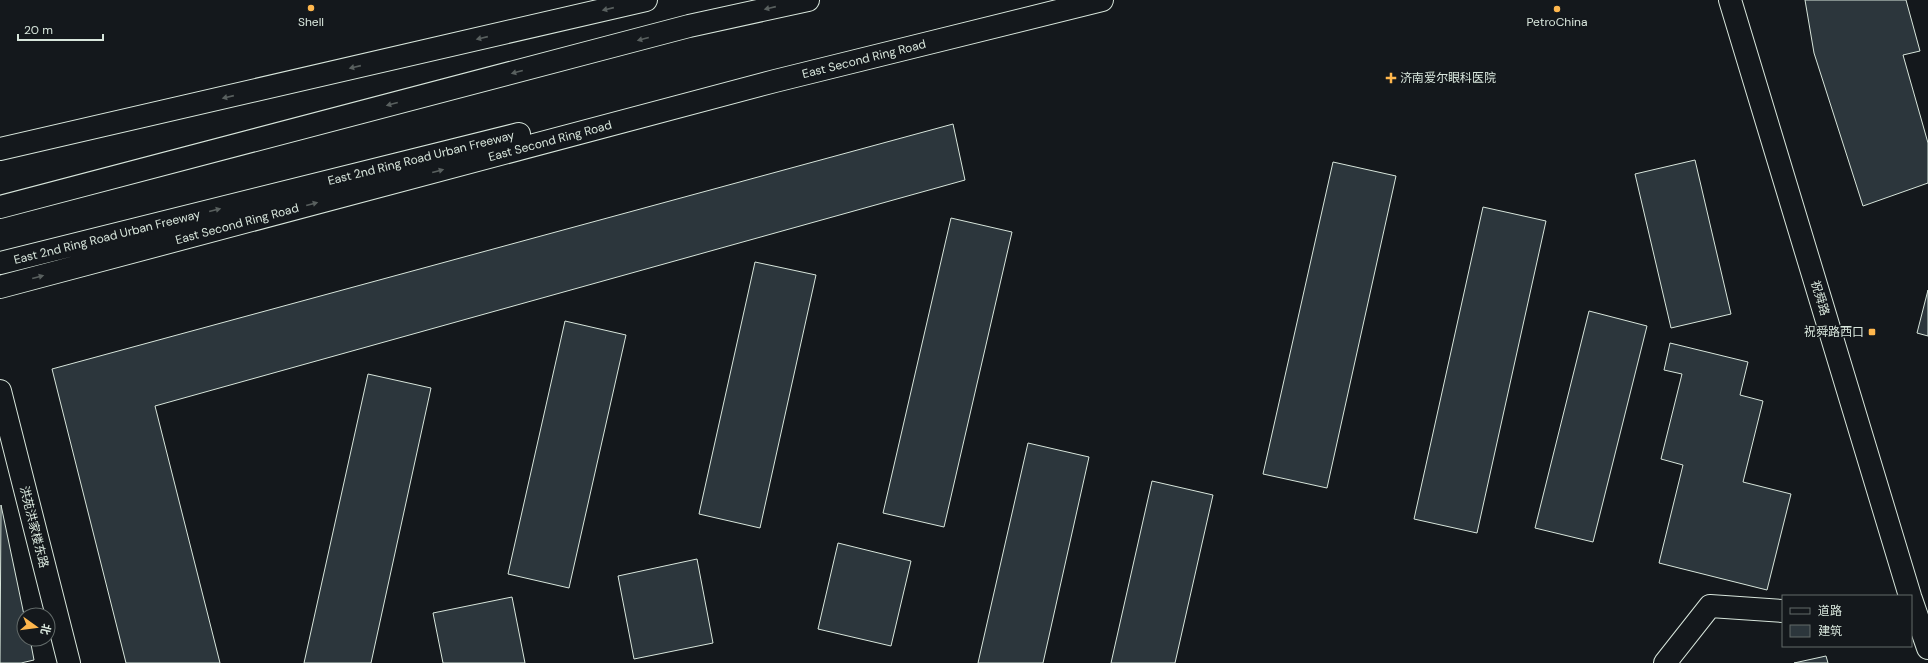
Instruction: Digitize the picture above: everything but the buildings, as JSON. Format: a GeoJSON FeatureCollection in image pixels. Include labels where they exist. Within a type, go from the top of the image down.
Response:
{"type":"FeatureCollection","features":[{"type":"Feature","properties":{"kind":"main road"},"geometry":{"type":"LineString","coordinates":[[0,149],[646,0]]}},
{"type":"Feature","properties":{"kind":"main road"},"geometry":{"type":"LineString","coordinates":[[0,207],[689,26],[808,0]]}},
{"type":"Feature","properties":{"kind":"main road","name":"East 2nd Ring Road Urban Freeway"},"geometry":{"type":"LineString","coordinates":[[0,263],[1051,0]]}},
{"type":"Feature","properties":{"kind":"main road","name":"East Second Ring Road"},"geometry":{"type":"LineString","coordinates":[[0,287],[775,81],[1102,0]]}},
{"type":"Feature","properties":{"kind":"main road","name":"祝舜路"},"geometry":{"type":"LineString","coordinates":[[1730,0],[1908,595]]}},
{"type":"Feature","properties":{"kind":"main road","name":"洪苑洪家楼东路"},"geometry":{"type":"LineString","coordinates":[[0,391],[69,663]]}},
{"type":"Feature","properties":{"kind":"main road"},"geometry":{"type":"LineString","coordinates":[[1665,663],[1710,606],[1782,611]]}},
{"type":"Feature","properties":{"kind":"main road","name":"祝舜路"},"geometry":{"type":"LineString","coordinates":[[1912,608],[1928,648]]}},
{"type":"Feature","properties":{"kind":"place","name":"Shell"},"geometry":{"type":"Point","coordinates":[311,8]}},
{"type":"Feature","properties":{"kind":"place","name":"PetroChina"},"geometry":{"type":"Point","coordinates":[1557,9]}},
{"type":"Feature","properties":{"kind":"place","name":"济南爱尔眼科医院"},"geometry":{"type":"Point","coordinates":[1391,78]}},
{"type":"Feature","properties":{"kind":"place","name":"祝舜路西口"},"geometry":{"type":"Point","coordinates":[1872,332]}}]}
